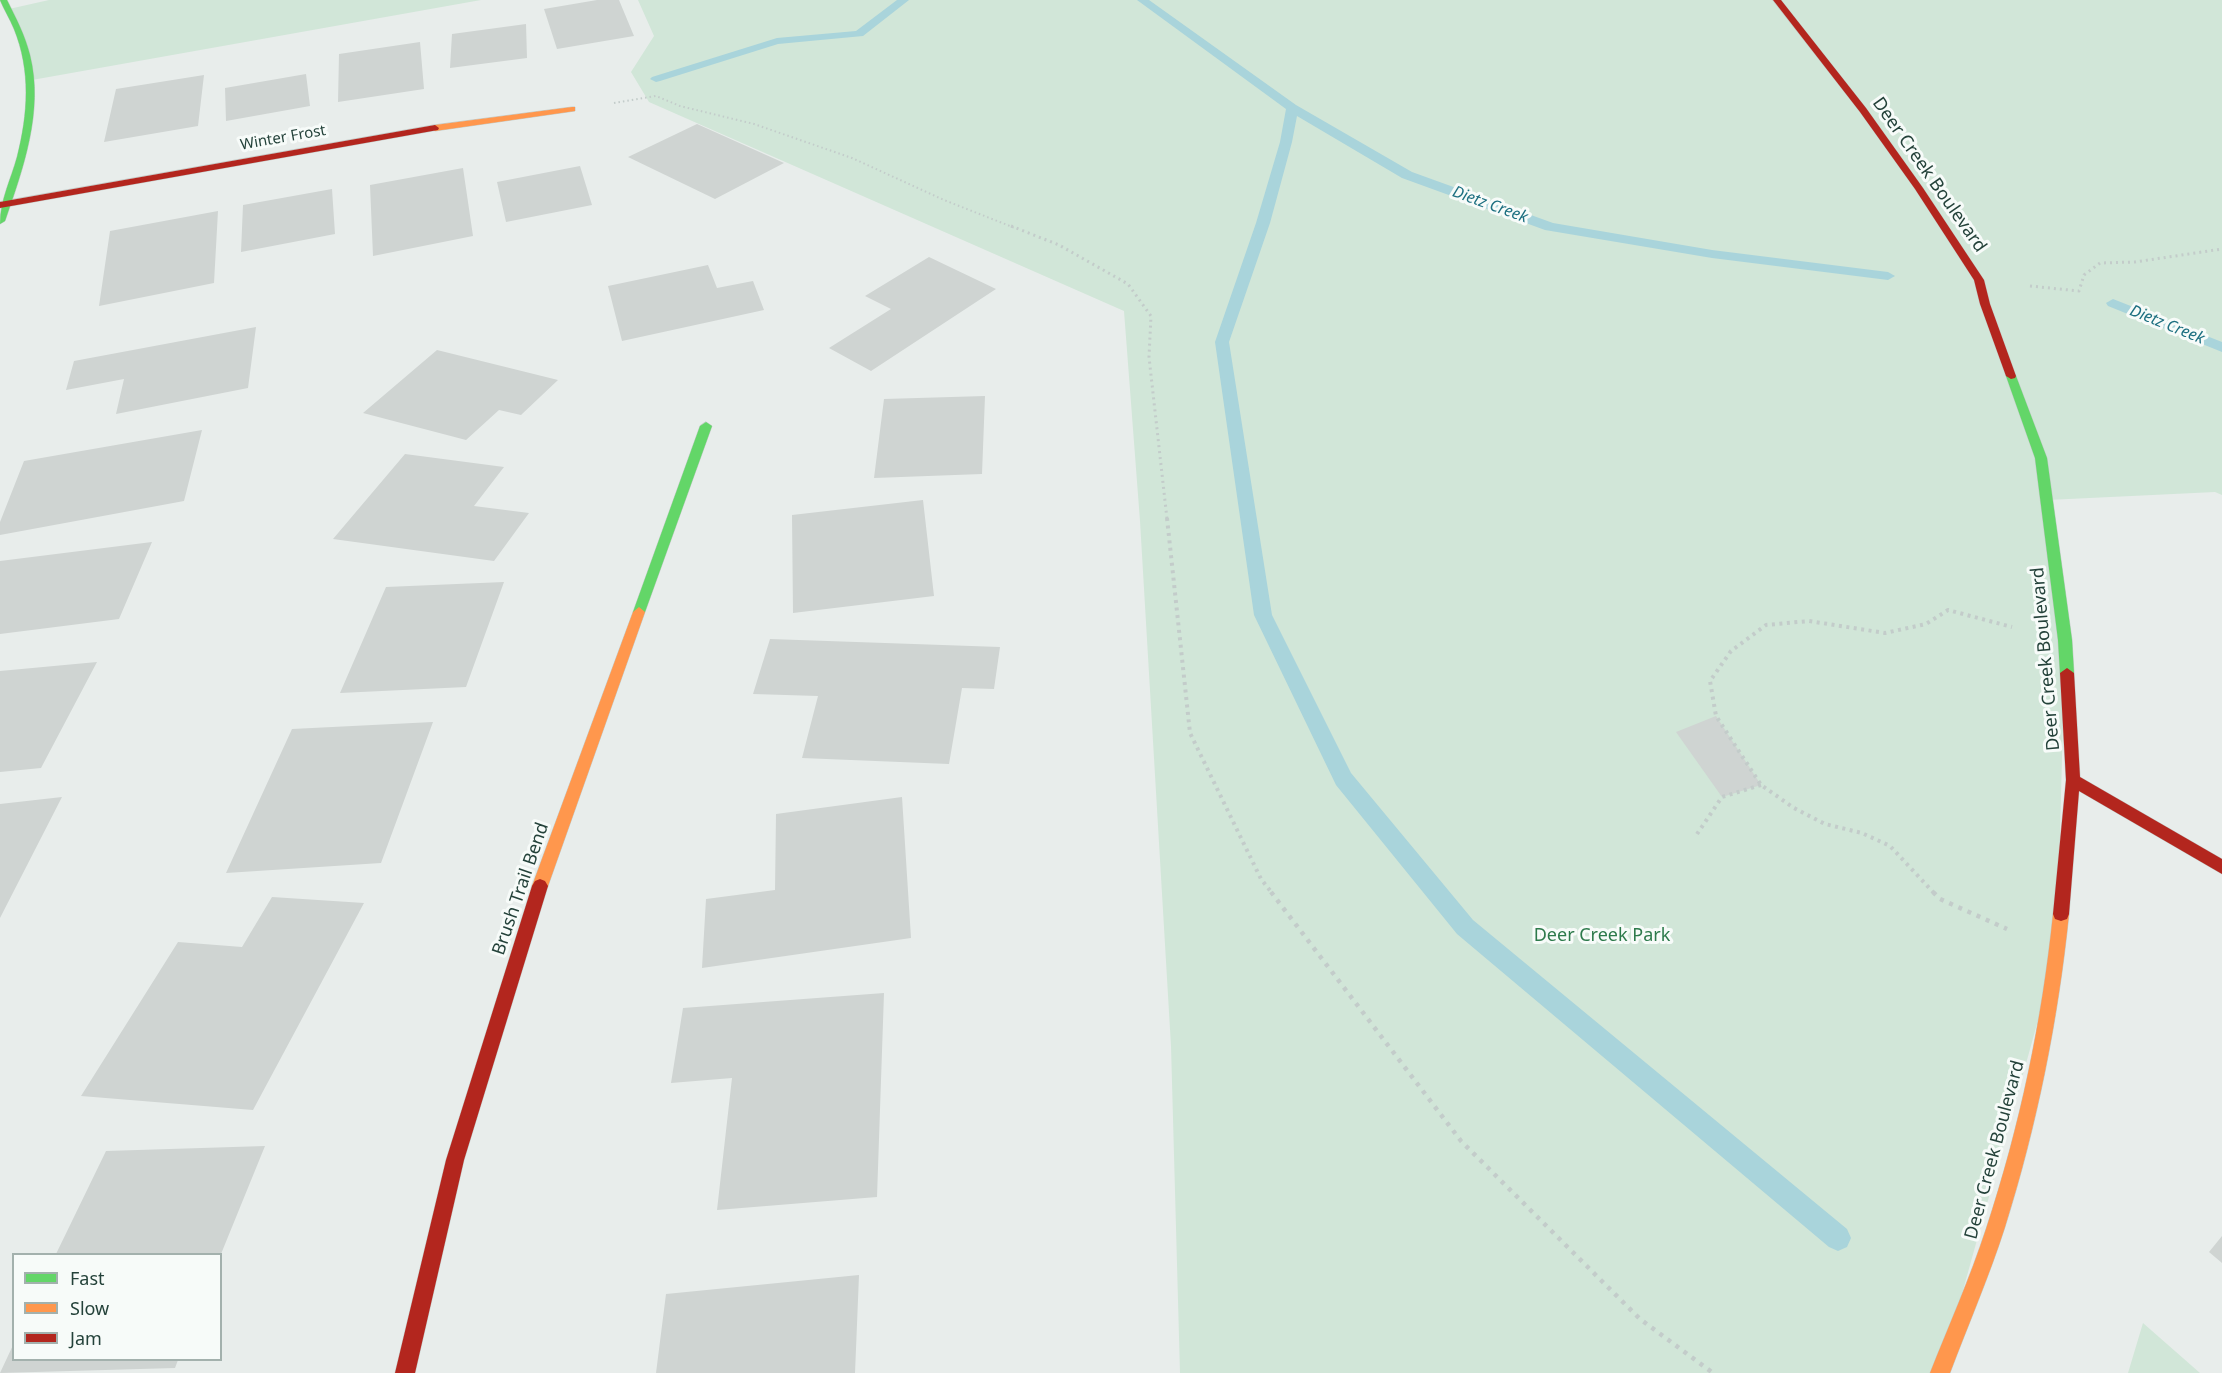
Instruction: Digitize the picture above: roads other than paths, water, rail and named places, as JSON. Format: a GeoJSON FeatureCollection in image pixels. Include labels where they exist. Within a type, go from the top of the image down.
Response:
{"type":"FeatureCollection","features":[{"type":"Feature","properties":{"kind":"street"},"geometry":{"type":"LineString","coordinates":[[0,221],[3,204],[18,167],[31,104],[32,73],[27,47],[16,20],[3,0]]}},
{"type":"Feature","properties":{"kind":"street","name":"Deer Creek Boulevard"},"geometry":{"type":"LineString","coordinates":[[1777,0],[1863,110],[1919,188],[1979,280],[1985,304],[2041,458],[2066,640],[2073,780],[2057,952],[2031,1102],[1995,1229],[1940,1373]]}},
{"type":"Feature","properties":{"kind":"street","name":"Winter Frost"},"geometry":{"type":"LineString","coordinates":[[3,204],[429,129],[572,109]]}},
{"type":"Feature","properties":{"kind":"street","name":"Brush Trail Bend"},"geometry":{"type":"LineString","coordinates":[[405,1373],[455,1160],[530,913],[706,426]]}},
{"type":"Feature","properties":{"kind":"street"},"geometry":{"type":"LineString","coordinates":[[2073,780],[2222,867]]}},
{"type":"Feature","properties":{"kind":"waterway"},"geometry":{"type":"LineString","coordinates":[[656,79],[777,41],[859,34],[904,0]]}},
{"type":"Feature","properties":{"kind":"waterway","name":"Dietz Creek"},"geometry":{"type":"LineString","coordinates":[[1142,0],[1292,108]]}},
{"type":"Feature","properties":{"kind":"waterway","name":"Dietz Creek"},"geometry":{"type":"LineString","coordinates":[[1292,108],[1407,175],[1550,227],[1712,254],[1888,276]]}},
{"type":"Feature","properties":{"kind":"waterway"},"geometry":{"type":"LineString","coordinates":[[1292,108],[1286,142],[1263,223],[1222,342],[1263,615],[1343,779],[1465,927],[1838,1238]]}},
{"type":"Feature","properties":{"kind":"waterway","name":"Dietz Creek"},"geometry":{"type":"LineString","coordinates":[[2113,303],[2222,347]]}},
{"type":"Feature","properties":{"kind":"park label","name":"Deer Creek Park"},"geometry":{"type":"Point","coordinates":[1602,936]}}]}
